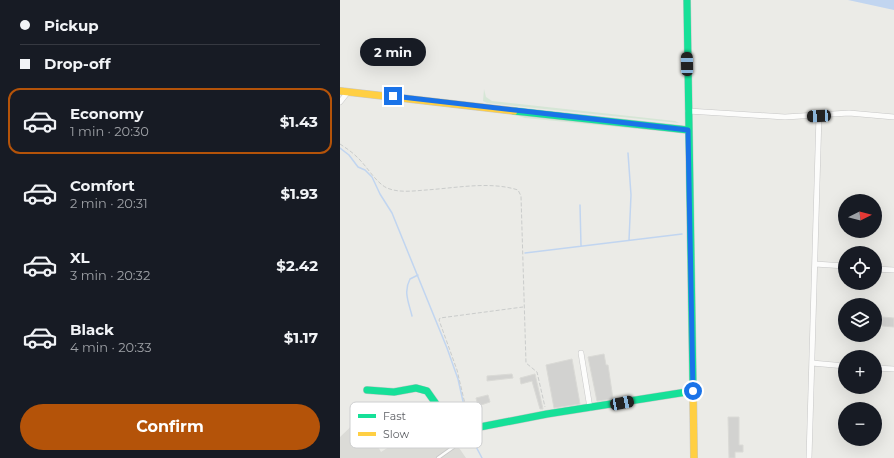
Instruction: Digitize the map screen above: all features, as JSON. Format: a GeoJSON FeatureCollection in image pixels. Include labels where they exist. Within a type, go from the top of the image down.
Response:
{"type":"FeatureCollection","features":[{"type":"Feature","properties":{"kind":"main road"},"geometry":{"type":"LineString","coordinates":[[686,0],[694,458]]}},
{"type":"Feature","properties":{"kind":"main road"},"geometry":{"type":"LineString","coordinates":[[340,91],[688,130]]}},
{"type":"Feature","properties":{"kind":"main road"},"geometry":{"type":"LineString","coordinates":[[367,390],[394,392],[416,388],[427,391],[435,402]]}},
{"type":"Feature","properties":{"kind":"main road"},"geometry":{"type":"LineString","coordinates":[[482,427],[547,414],[693,391]]}},
{"type":"Feature","properties":{"kind":"street"},"geometry":{"type":"LineString","coordinates":[[340,102],[348,92]]}},
{"type":"Feature","properties":{"kind":"street"},"geometry":{"type":"LineString","coordinates":[[688,111],[785,117],[849,113],[894,117]]}},
{"type":"Feature","properties":{"kind":"street"},"geometry":{"type":"LineString","coordinates":[[810,458],[819,116]]}},
{"type":"Feature","properties":{"kind":"street"},"geometry":{"type":"LineString","coordinates":[[815,264],[838,266]]}},
{"type":"Feature","properties":{"kind":"street"},"geometry":{"type":"LineString","coordinates":[[882,269],[894,270]]}},
{"type":"Feature","properties":{"kind":"street"},"geometry":{"type":"LineString","coordinates":[[581,353],[590,408]]}},
{"type":"Feature","properties":{"kind":"street"},"geometry":{"type":"LineString","coordinates":[[812,363],[838,365]]}},
{"type":"Feature","properties":{"kind":"street"},"geometry":{"type":"LineString","coordinates":[[882,368],[894,369]]}},
{"type":"Feature","properties":{"kind":"lane"},"geometry":{"type":"LineString","coordinates":[[438,458],[451,448]]}},
{"type":"Feature","properties":{"kind":"path"},"geometry":{"type":"LineString","coordinates":[[340,144],[356,156],[383,186],[395,190],[411,191],[485,186],[507,187],[518,190],[521,196],[526,363],[537,372],[547,414]]}},
{"type":"Feature","properties":{"kind":"path"},"geometry":{"type":"LineString","coordinates":[[465,402],[457,370],[439,320],[440,318],[524,307]]}},
{"type":"Feature","properties":{"kind":"shaded area"},"geometry":{"type":"Polygon","coordinates":[[[350,427],[350,448],[379,448],[381,452],[387,448],[459,448],[466,458],[340,458],[340,437],[350,427]]]}},
{"type":"Feature","properties":{"kind":"green space"},"geometry":{"type":"Polygon","coordinates":[[[484,89],[486,97],[492,101],[675,121],[679,123],[487,103],[483,101],[484,89]]]}},
{"type":"Feature","properties":{"kind":"green space"},"geometry":{"type":"Polygon","coordinates":[[[483,109],[650,127],[650,130],[525,118],[483,109]]]}},
{"type":"Feature","properties":{"kind":"water"},"geometry":{"type":"Polygon","coordinates":[[[848,0],[894,0],[894,10],[848,0]]]}},
{"type":"Feature","properties":{"kind":"building"},"geometry":{"type":"Polygon","coordinates":[[[882,317],[894,318],[894,327],[882,326],[882,317]]]}},
{"type":"Feature","properties":{"kind":"building"},"geometry":{"type":"Polygon","coordinates":[[[604,354],[606,365],[608,365],[613,399],[597,401],[588,357],[604,354]]]}},
{"type":"Feature","properties":{"kind":"building"},"geometry":{"type":"Polygon","coordinates":[[[572,359],[580,404],[554,408],[546,365],[572,359]]]}},
{"type":"Feature","properties":{"kind":"building"},"geometry":{"type":"Polygon","coordinates":[[[512,374],[513,378],[487,381],[487,376],[512,374]]]}},
{"type":"Feature","properties":{"kind":"building"},"geometry":{"type":"Polygon","coordinates":[[[535,374],[543,409],[540,409],[532,381],[521,384],[520,378],[535,374]]]}},
{"type":"Feature","properties":{"kind":"building"},"geometry":{"type":"Polygon","coordinates":[[[488,395],[490,402],[482,405],[482,402],[477,402],[476,398],[488,395]]]}},
{"type":"Feature","properties":{"kind":"building"},"geometry":{"type":"Polygon","coordinates":[[[728,417],[739,417],[739,445],[743,445],[743,452],[735,452],[735,458],[729,458],[728,417]]]}},
{"type":"Feature","properties":{"kind":"waterway"},"geometry":{"type":"LineString","coordinates":[[340,148],[349,155],[358,167],[365,170],[372,177],[380,194],[392,213],[447,348],[458,379],[463,402]]}},
{"type":"Feature","properties":{"kind":"waterway"},"geometry":{"type":"LineString","coordinates":[[628,153],[631,195],[629,240]]}},
{"type":"Feature","properties":{"kind":"waterway"},"geometry":{"type":"LineString","coordinates":[[580,205],[581,246]]}},
{"type":"Feature","properties":{"kind":"waterway"},"geometry":{"type":"LineString","coordinates":[[525,253],[682,234]]}},
{"type":"Feature","properties":{"kind":"waterway"},"geometry":{"type":"LineString","coordinates":[[412,316],[407,298],[407,288],[410,279],[418,275]]}},
{"type":"Feature","properties":{"kind":"waterway"},"geometry":{"type":"LineString","coordinates":[[477,448],[482,458]]}},
{"type":"Feature","properties":{"kind":"traffic: fast"},"geometry":{"type":"LineString","coordinates":[[687,0],[693,387]]}},
{"type":"Feature","properties":{"kind":"traffic: fast"},"geometry":{"type":"LineString","coordinates":[[514,111],[688,130]]}},
{"type":"Feature","properties":{"kind":"traffic: fast"},"geometry":{"type":"LineString","coordinates":[[367,390],[394,392],[416,388],[427,391],[435,402]]}},
{"type":"Feature","properties":{"kind":"traffic: fast"},"geometry":{"type":"LineString","coordinates":[[482,427],[547,414],[693,391]]}},
{"type":"Feature","properties":{"kind":"traffic: slow"},"geometry":{"type":"LineString","coordinates":[[340,91],[514,111]]}},
{"type":"Feature","properties":{"kind":"traffic: slow"},"geometry":{"type":"LineString","coordinates":[[693,387],[694,458]]}},
{"type":"Feature","properties":{"kind":"route"},"geometry":{"type":"LineString","coordinates":[[393,96],[688,130],[693,391]]}}]}
